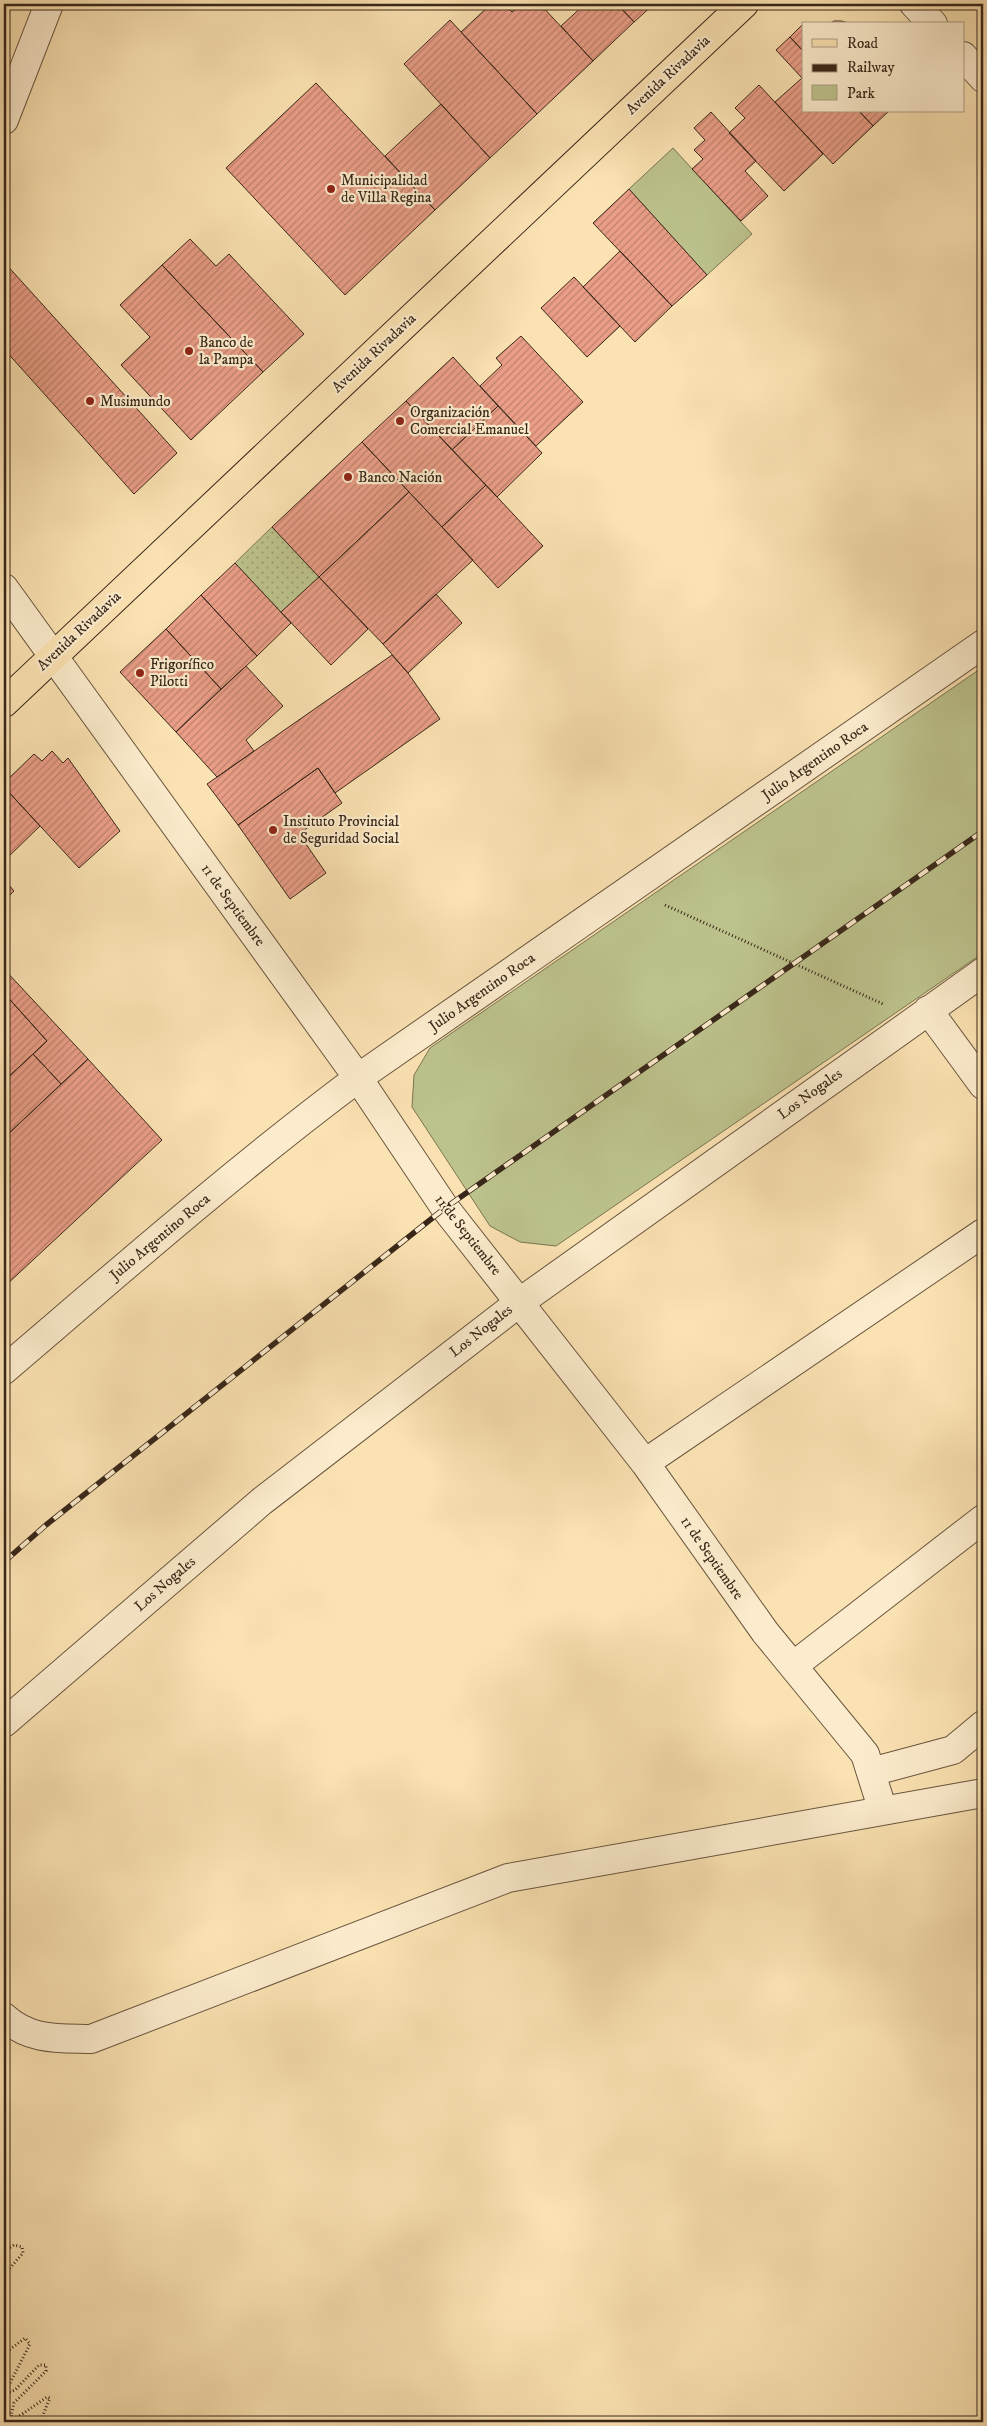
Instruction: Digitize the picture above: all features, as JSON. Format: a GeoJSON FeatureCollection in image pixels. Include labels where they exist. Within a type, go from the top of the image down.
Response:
{"type":"FeatureCollection","features":[{"type":"Feature","properties":{"kind":"main road","name":"Avenida Rivadavia"},"geometry":{"type":"LineString","coordinates":[[4,703],[744,4]]}},
{"type":"Feature","properties":{"kind":"street"},"geometry":{"type":"LineString","coordinates":[[4,120],[49,4]]}},
{"type":"Feature","properties":{"kind":"street"},"geometry":{"type":"LineString","coordinates":[[914,4],[931,22]]}},
{"type":"Feature","properties":{"kind":"street"},"geometry":{"type":"LineString","coordinates":[[964,57],[983,78]]}},
{"type":"Feature","properties":{"kind":"street","name":"11 de Septiembre"},"geometry":{"type":"LineString","coordinates":[[4,588],[358,1078],[445,1208],[645,1463],[765,1632],[865,1754],[883,1810]]}},
{"type":"Feature","properties":{"kind":"street","name":"Julio Argentino Roca"},"geometry":{"type":"LineString","coordinates":[[4,1370],[200,1202],[358,1078],[983,644]]}},
{"type":"Feature","properties":{"kind":"street","name":"Los Nogales"},"geometry":{"type":"LineString","coordinates":[[4,1723],[262,1501],[520,1302],[983,972]]}},
{"type":"Feature","properties":{"kind":"street"},"geometry":{"type":"LineString","coordinates":[[922,1014],[983,1085]]}},
{"type":"Feature","properties":{"kind":"street"},"geometry":{"type":"LineString","coordinates":[[645,1463],[983,1233]]}},
{"type":"Feature","properties":{"kind":"street"},"geometry":{"type":"LineString","coordinates":[[793,1666],[983,1519]]}},
{"type":"Feature","properties":{"kind":"street"},"geometry":{"type":"LineString","coordinates":[[871,1772],[953,1750],[983,1726]]}},
{"type":"Feature","properties":{"kind":"street"},"geometry":{"type":"LineString","coordinates":[[4,2017],[39,2037],[91,2039],[508,1878],[983,1793]]}},
{"type":"Feature","properties":{"kind":"path"},"geometry":{"type":"LineString","coordinates":[[630,889],[922,1014]]}},
{"type":"Feature","properties":{"kind":"path"},"geometry":{"type":"LineString","coordinates":[[4,2251],[14,2245],[22,2247],[23,2253],[4,2275]]}},
{"type":"Feature","properties":{"kind":"path"},"geometry":{"type":"LineString","coordinates":[[4,2354],[25,2338],[30,2344],[10,2379],[8,2387],[10,2392],[38,2365],[46,2365],[46,2371],[14,2403],[11,2416],[15,2419],[47,2397],[50,2398],[40,2422]]}},
{"type":"Feature","properties":{"kind":"green space"},"geometry":{"type":"Polygon","coordinates":[[[673,148],[752,234],[707,275],[629,189],[673,148]]]}},
{"type":"Feature","properties":{"kind":"green space"},"geometry":{"type":"Polygon","coordinates":[[[272,527],[319,577],[281,612],[235,563],[272,527]]]}},
{"type":"Feature","properties":{"kind":"green space"},"geometry":{"type":"Polygon","coordinates":[[[983,667],[983,953],[556,1246],[520,1242],[490,1226],[412,1107],[414,1075],[430,1048],[983,667]]]}},
{"type":"Feature","properties":{"kind":"building"},"geometry":{"type":"Polygon","coordinates":[[[491,4],[504,4],[512,12],[522,4],[540,4],[593,61],[537,114],[461,32],[491,4]]]}},
{"type":"Feature","properties":{"kind":"building"},"geometry":{"type":"Polygon","coordinates":[[[585,4],[617,4],[634,22],[593,61],[561,26],[585,4]]]}},
{"type":"Feature","properties":{"kind":"building"},"geometry":{"type":"Polygon","coordinates":[[[617,4],[654,4],[634,22],[617,4]]]}},
{"type":"Feature","properties":{"kind":"building"},"geometry":{"type":"Polygon","coordinates":[[[450,20],[537,114],[490,158],[404,64],[450,20]]]}},
{"type":"Feature","properties":{"kind":"building"},"geometry":{"type":"Polygon","coordinates":[[[802,25],[802,50],[790,37],[802,25]]]}},
{"type":"Feature","properties":{"kind":"building"},"geometry":{"type":"Polygon","coordinates":[[[790,37],[802,50],[802,78],[776,50],[790,37]]]}},
{"type":"Feature","properties":{"kind":"building"},"geometry":{"type":"Polygon","coordinates":[[[802,78],[802,112],[860,112],[873,126],[833,164],[775,102],[802,78]]]}},
{"type":"Feature","properties":{"kind":"building","name":"Municipalidad de Villa Regina"},"geometry":{"type":"Polygon","coordinates":[[[316,83],[435,210],[345,295],[226,168],[316,83]]]}},
{"type":"Feature","properties":{"kind":"building"},"geometry":{"type":"Polygon","coordinates":[[[759,85],[823,154],[784,191],[729,133],[745,118],[735,108],[759,85]]]}},
{"type":"Feature","properties":{"kind":"building"},"geometry":{"type":"Polygon","coordinates":[[[441,104],[490,158],[435,210],[385,156],[441,104]]]}},
{"type":"Feature","properties":{"kind":"building"},"geometry":{"type":"Polygon","coordinates":[[[711,112],[756,161],[745,171],[768,196],[741,221],[692,169],[703,159],[694,150],[705,140],[694,128],[711,112]]]}},
{"type":"Feature","properties":{"kind":"building"},"geometry":{"type":"Polygon","coordinates":[[[860,112],[888,112],[873,126],[860,112]]]}},
{"type":"Feature","properties":{"kind":"building"},"geometry":{"type":"Polygon","coordinates":[[[629,189],[707,275],[672,306],[593,223],[629,189]]]}},
{"type":"Feature","properties":{"kind":"building"},"geometry":{"type":"Polygon","coordinates":[[[190,239],[216,266],[229,254],[304,334],[263,372],[162,265],[190,239]]]}},
{"type":"Feature","properties":{"kind":"building"},"geometry":{"type":"Polygon","coordinates":[[[620,251],[672,306],[635,342],[583,287],[620,251]]]}},
{"type":"Feature","properties":{"kind":"building","name":"Musimundo"},"geometry":{"type":"Polygon","coordinates":[[[4,262],[177,453],[134,494],[4,349],[4,262]]]}},
{"type":"Feature","properties":{"kind":"building","name":"Banco de la Pampa"},"geometry":{"type":"Polygon","coordinates":[[[162,265],[263,372],[191,440],[121,365],[150,337],[120,305],[162,265]]]}},
{"type":"Feature","properties":{"kind":"building"},"geometry":{"type":"Polygon","coordinates":[[[574,277],[620,326],[587,357],[541,308],[574,277]]]}},
{"type":"Feature","properties":{"kind":"building"},"geometry":{"type":"Polygon","coordinates":[[[521,336],[583,402],[536,446],[480,386],[502,365],[496,358],[521,336]]]}},
{"type":"Feature","properties":{"kind":"building"},"geometry":{"type":"Polygon","coordinates":[[[453,357],[498,406],[452,450],[406,401],[453,357]]]}},
{"type":"Feature","properties":{"kind":"building"},"geometry":{"type":"Polygon","coordinates":[[[406,401],[486,485],[442,527],[362,442],[406,401]]]}},
{"type":"Feature","properties":{"kind":"building"},"geometry":{"type":"Polygon","coordinates":[[[498,406],[542,453],[497,497],[452,450],[498,406]]]}},
{"type":"Feature","properties":{"kind":"building"},"geometry":{"type":"Polygon","coordinates":[[[362,442],[409,492],[319,577],[272,527],[362,442]]]}},
{"type":"Feature","properties":{"kind":"building"},"geometry":{"type":"Polygon","coordinates":[[[486,485],[543,546],[498,588],[442,527],[486,485]]]}},
{"type":"Feature","properties":{"kind":"building"},"geometry":{"type":"Polygon","coordinates":[[[409,492],[473,560],[383,644],[319,577],[409,492]]]}},
{"type":"Feature","properties":{"kind":"building"},"geometry":{"type":"Polygon","coordinates":[[[235,563],[291,623],[257,656],[201,595],[235,563]]]}},
{"type":"Feature","properties":{"kind":"building"},"geometry":{"type":"Polygon","coordinates":[[[319,577],[368,629],[331,665],[281,612],[319,577]]]}},
{"type":"Feature","properties":{"kind":"building"},"geometry":{"type":"Polygon","coordinates":[[[436,594],[462,623],[408,673],[383,644],[436,594]]]}},
{"type":"Feature","properties":{"kind":"building"},"geometry":{"type":"Polygon","coordinates":[[[201,595],[257,656],[221,689],[166,629],[201,595]]]}},
{"type":"Feature","properties":{"kind":"building"},"geometry":{"type":"Polygon","coordinates":[[[166,629],[221,689],[176,732],[120,672],[166,629]]]}},
{"type":"Feature","properties":{"kind":"building"},"geometry":{"type":"Polygon","coordinates":[[[392,655],[408,673],[440,719],[335,793],[318,768],[238,825],[207,784],[392,655]]]}},
{"type":"Feature","properties":{"kind":"building"},"geometry":{"type":"Polygon","coordinates":[[[246,666],[283,706],[246,740],[254,751],[217,777],[176,732],[246,666]]]}},
{"type":"Feature","properties":{"kind":"building"},"geometry":{"type":"Polygon","coordinates":[[[52,751],[63,763],[68,758],[120,831],[79,868],[4,787],[4,783],[34,754],[42,761],[52,751]]]}},
{"type":"Feature","properties":{"kind":"building","name":"Instituto Provincial de Seguridad Social"},"geometry":{"type":"Polygon","coordinates":[[[318,768],[342,803],[299,834],[326,873],[290,899],[238,825],[318,768]]]}},
{"type":"Feature","properties":{"kind":"building"},"geometry":{"type":"Polygon","coordinates":[[[4,787],[40,826],[4,861],[4,787]]]}},
{"type":"Feature","properties":{"kind":"building"},"geometry":{"type":"Polygon","coordinates":[[[4,879],[14,891],[4,901],[4,879]]]}},
{"type":"Feature","properties":{"kind":"building"},"geometry":{"type":"Polygon","coordinates":[[[4,969],[88,1059],[61,1084],[33,1054],[47,1041],[4,993],[4,969]]]}},
{"type":"Feature","properties":{"kind":"building"},"geometry":{"type":"Polygon","coordinates":[[[4,993],[47,1041],[4,1081],[4,993]]]}},
{"type":"Feature","properties":{"kind":"building"},"geometry":{"type":"Polygon","coordinates":[[[33,1054],[61,1084],[4,1138],[4,1081],[33,1054]]]}},
{"type":"Feature","properties":{"kind":"building"},"geometry":{"type":"Polygon","coordinates":[[[88,1059],[162,1140],[4,1287],[4,1138],[88,1059]]]}},
{"type":"Feature","properties":{"kind":"railway"},"geometry":{"type":"LineString","coordinates":[[4,1562],[46,1525],[445,1208],[983,831]]}},
{"type":"Feature","properties":{"kind":"place","name":"Municipalidad de Villa Regina"},"geometry":{"type":"Point","coordinates":[331,189]}},
{"type":"Feature","properties":{"kind":"place","name":"Banco de la Pampa"},"geometry":{"type":"Point","coordinates":[189,351]}},
{"type":"Feature","properties":{"kind":"place","name":"Musimundo"},"geometry":{"type":"Point","coordinates":[90,401]}},
{"type":"Feature","properties":{"kind":"place","name":"Organización Comercial Emanuel"},"geometry":{"type":"Point","coordinates":[400,421]}},
{"type":"Feature","properties":{"kind":"place","name":"Banco Nación"},"geometry":{"type":"Point","coordinates":[348,477]}},
{"type":"Feature","properties":{"kind":"place","name":"Frigorífico Pilotti"},"geometry":{"type":"Point","coordinates":[140,673]}},
{"type":"Feature","properties":{"kind":"place","name":"Instituto Provincial de Seguridad Social"},"geometry":{"type":"Point","coordinates":[273,830]}}]}
